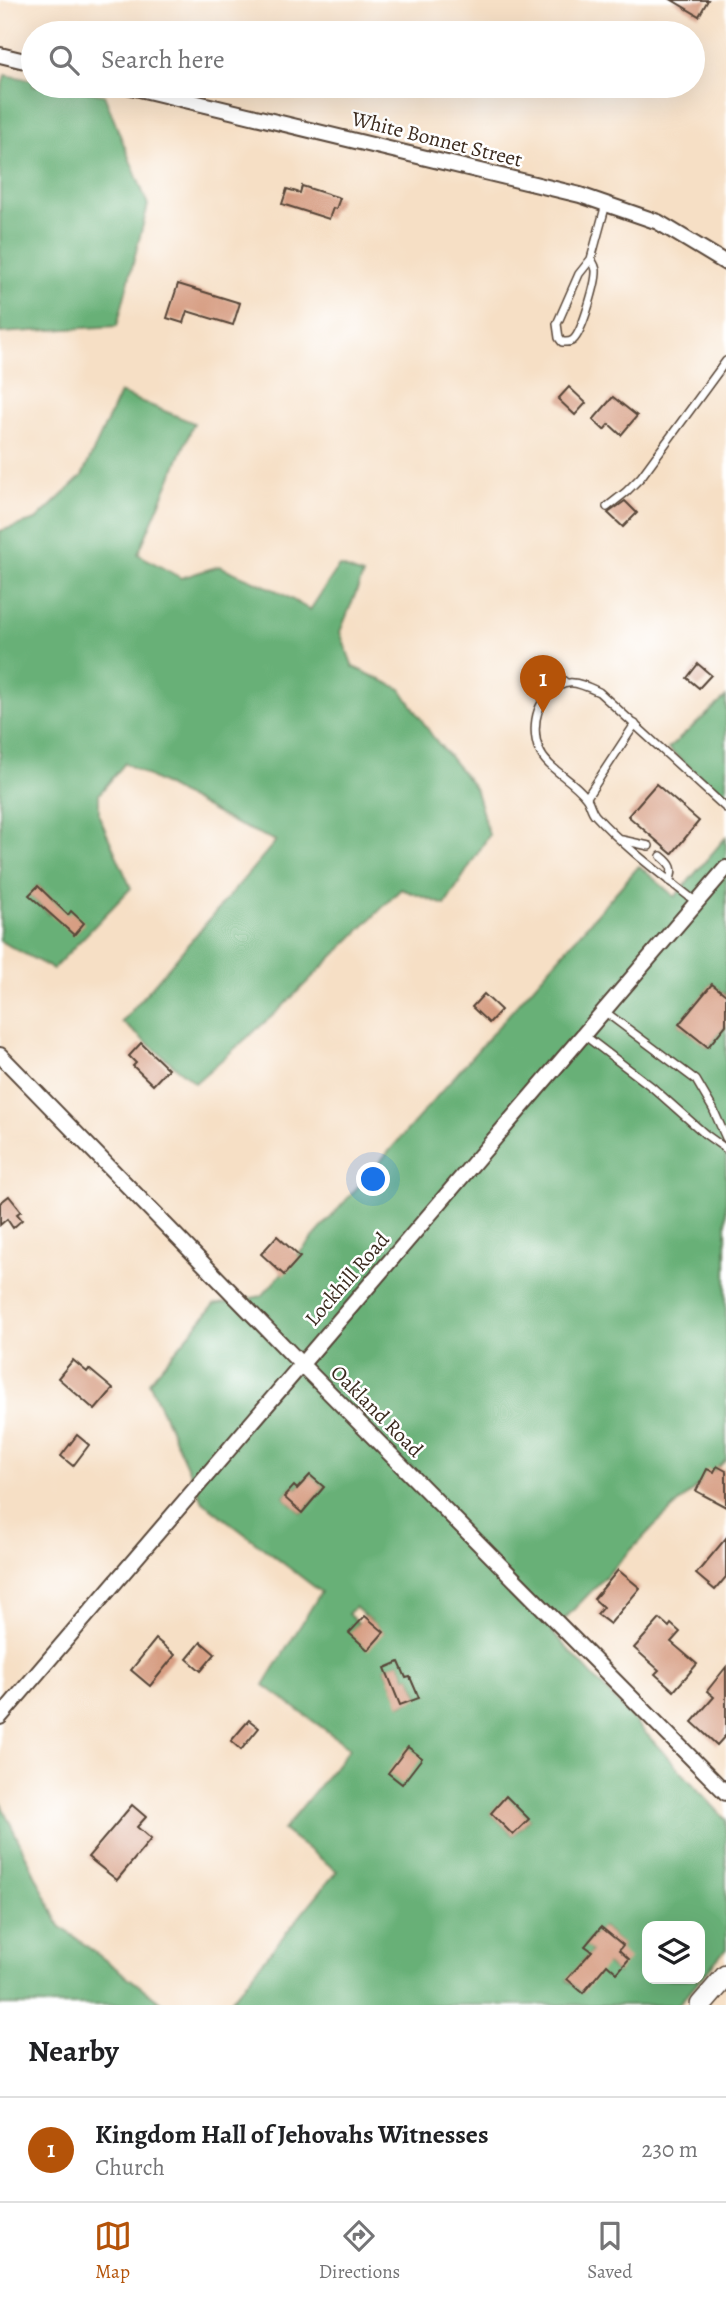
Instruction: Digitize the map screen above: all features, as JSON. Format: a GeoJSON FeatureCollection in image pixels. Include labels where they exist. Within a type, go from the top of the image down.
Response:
{"type":"FeatureCollection","features":[{"type":"Feature","properties":{"kind":"main road"},"geometry":{"type":"LineString","coordinates":[[701,2005],[726,1976]]}},
{"type":"Feature","properties":{"kind":"street"},"geometry":{"type":"LineString","coordinates":[[0,55],[21,60]]}},
{"type":"Feature","properties":{"kind":"street","name":"White Bonnet Street"},"geometry":{"type":"LineString","coordinates":[[177,98],[607,203],[658,222],[726,263]]}},
{"type":"Feature","properties":{"kind":"street","name":"Lockhill Road"},"geometry":{"type":"LineString","coordinates":[[0,1717],[726,867]]}},
{"type":"Feature","properties":{"kind":"street","name":"Oakland Road"},"geometry":{"type":"LineString","coordinates":[[0,1055],[301,1364],[725,1789]]}},
{"type":"Feature","properties":{"kind":"lane"},"geometry":{"type":"LineString","coordinates":[[591,259],[596,267],[595,278],[579,332],[574,340],[562,342],[557,324],[579,274],[591,259],[607,203]]}},
{"type":"Feature","properties":{"kind":"lane"},"geometry":{"type":"LineString","coordinates":[[607,507],[641,477],[726,361]]}},
{"type":"Feature","properties":{"kind":"lane"},"geometry":{"type":"LineString","coordinates":[[541,662],[565,682],[581,684],[599,692],[726,808]]}},
{"type":"Feature","properties":{"kind":"lane"},"geometry":{"type":"LineString","coordinates":[[565,682],[545,699],[535,720],[536,740],[546,762],[587,797],[593,812],[640,859],[696,903]]}},
{"type":"Feature","properties":{"kind":"lane"},"geometry":{"type":"LineString","coordinates":[[587,797],[635,724]]}},
{"type":"Feature","properties":{"kind":"lane"},"geometry":{"type":"LineString","coordinates":[[622,840],[649,846]]}},
{"type":"Feature","properties":{"kind":"lane"},"geometry":{"type":"LineString","coordinates":[[661,856],[671,864],[673,873],[669,881]]}},
{"type":"Feature","properties":{"kind":"lane"},"geometry":{"type":"LineString","coordinates":[[604,1010],[696,1080],[726,1138]]}},
{"type":"Feature","properties":{"kind":"lane"},"geometry":{"type":"LineString","coordinates":[[583,1034],[726,1149]]}},
{"type":"Feature","properties":{"kind":"green space"},"geometry":{"type":"Polygon","coordinates":[[[5,75],[21,78],[21,98],[105,98],[148,205],[117,326],[0,333],[0,94],[5,75]]]}},
{"type":"Feature","properties":{"kind":"green space"},"geometry":{"type":"Polygon","coordinates":[[[120,393],[194,423],[138,554],[181,578],[219,566],[277,591],[310,610],[339,566],[363,575],[340,632],[353,667],[401,689],[433,737],[475,788],[489,835],[445,905],[401,889],[279,1010],[195,1083],[122,1022],[276,841],[232,822],[125,763],[99,794],[99,816],[131,888],[53,969],[0,941],[0,531],[36,520],[82,476],[120,393]],[[38,886],[30,895],[49,914],[57,905],[38,886]]]}},
{"type":"Feature","properties":{"kind":"green space"},"geometry":{"type":"Polygon","coordinates":[[[726,697],[726,798],[668,749],[726,697]]]}},
{"type":"Feature","properties":{"kind":"green space"},"geometry":{"type":"Polygon","coordinates":[[[726,837],[726,995],[712,984],[679,1024],[708,1047],[726,1025],[726,1460],[655,1525],[552,1632],[726,1820],[726,1949],[705,1974],[705,1921],[642,1921],[642,1984],[696,1984],[678,2005],[227,2005],[337,1871],[283,1830],[350,1748],[264,1685],[321,1592],[203,1502],[149,1382],[214,1305],[262,1296],[639,866],[675,897],[726,837]],[[309,1475],[297,1489],[293,1486],[284,1497],[302,1513],[324,1487],[309,1475]],[[355,1607],[348,1614],[358,1623],[350,1633],[383,1632],[355,1607]],[[399,1662],[385,1668],[401,1705],[419,1697],[410,1677],[406,1678],[399,1662]],[[506,1797],[491,1813],[513,1835],[529,1819],[506,1797]],[[602,1927],[585,1945],[592,1951],[567,1980],[583,1992],[599,1958],[617,1973],[622,1945],[602,1927]]]}},
{"type":"Feature","properties":{"kind":"green space"},"geometry":{"type":"Polygon","coordinates":[[[0,1802],[60,1926],[165,2005],[0,2005],[0,1802]]]}},
{"type":"Feature","properties":{"kind":"building"},"geometry":{"type":"Polygon","coordinates":[[[672,0],[708,0],[699,16],[672,0]]]}},
{"type":"Feature","properties":{"kind":"building"},"geometry":{"type":"Polygon","coordinates":[[[302,186],[340,198],[329,219],[282,204],[287,189],[300,193],[302,186]]]}},
{"type":"Feature","properties":{"kind":"building"},"geometry":{"type":"Polygon","coordinates":[[[178,284],[240,303],[233,325],[187,311],[183,323],[167,318],[178,284]]]}},
{"type":"Feature","properties":{"kind":"building"},"geometry":{"type":"Polygon","coordinates":[[[569,387],[586,403],[575,415],[558,399],[569,387]]]}},
{"type":"Feature","properties":{"kind":"building"},"geometry":{"type":"Polygon","coordinates":[[[613,397],[637,416],[621,435],[609,424],[604,430],[593,420],[613,397]]]}},
{"type":"Feature","properties":{"kind":"building"},"geometry":{"type":"Polygon","coordinates":[[[625,501],[637,513],[623,527],[608,513],[625,501]]]}},
{"type":"Feature","properties":{"kind":"building"},"geometry":{"type":"Polygon","coordinates":[[[698,664],[711,675],[699,688],[687,678],[698,664]]]}},
{"type":"Feature","properties":{"kind":"building"},"geometry":{"type":"Polygon","coordinates":[[[656,784],[699,821],[672,854],[628,816],[656,784]]]}},
{"type":"Feature","properties":{"kind":"building"},"geometry":{"type":"Polygon","coordinates":[[[38,886],[68,915],[71,911],[84,923],[74,935],[29,895],[38,886]]]}},
{"type":"Feature","properties":{"kind":"building"},"geometry":{"type":"Polygon","coordinates":[[[712,984],[726,995],[726,1025],[708,1047],[679,1024],[712,984]]]}},
{"type":"Feature","properties":{"kind":"building"},"geometry":{"type":"Polygon","coordinates":[[[484,994],[501,1010],[489,1023],[472,1007],[484,994]]]}},
{"type":"Feature","properties":{"kind":"building"},"geometry":{"type":"Polygon","coordinates":[[[141,1043],[168,1069],[153,1085],[133,1066],[136,1063],[129,1056],[141,1043]]]}},
{"type":"Feature","properties":{"kind":"building"},"geometry":{"type":"Polygon","coordinates":[[[9,1196],[21,1211],[17,1214],[22,1220],[13,1228],[7,1219],[0,1225],[0,1203],[9,1196]]]}},
{"type":"Feature","properties":{"kind":"building"},"geometry":{"type":"Polygon","coordinates":[[[277,1236],[300,1257],[284,1275],[261,1254],[277,1236]]]}},
{"type":"Feature","properties":{"kind":"building"},"geometry":{"type":"Polygon","coordinates":[[[73,1360],[87,1372],[89,1369],[113,1389],[95,1410],[58,1378],[73,1360]]]}},
{"type":"Feature","properties":{"kind":"building"},"geometry":{"type":"Polygon","coordinates":[[[77,1435],[89,1445],[73,1466],[61,1456],[77,1435]]]}},
{"type":"Feature","properties":{"kind":"building"},"geometry":{"type":"Polygon","coordinates":[[[717,1466],[726,1471],[726,1507],[696,1491],[707,1469],[714,1472],[717,1466]]]}},
{"type":"Feature","properties":{"kind":"building"},"geometry":{"type":"Polygon","coordinates":[[[310,1475],[324,1487],[302,1513],[284,1497],[294,1486],[297,1489],[310,1475]]]}},
{"type":"Feature","properties":{"kind":"building"},"geometry":{"type":"Polygon","coordinates":[[[726,1538],[726,1577],[715,1590],[696,1574],[726,1538]]]}},
{"type":"Feature","properties":{"kind":"building"},"geometry":{"type":"Polygon","coordinates":[[[618,1570],[640,1588],[610,1624],[597,1614],[603,1607],[594,1599],[618,1570]]]}},
{"type":"Feature","properties":{"kind":"building"},"geometry":{"type":"Polygon","coordinates":[[[365,1616],[384,1632],[368,1650],[349,1633],[365,1616]]]}},
{"type":"Feature","properties":{"kind":"building"},"geometry":{"type":"Polygon","coordinates":[[[660,1619],[680,1632],[671,1642],[697,1664],[674,1691],[655,1674],[659,1670],[634,1648],[660,1619]]]}},
{"type":"Feature","properties":{"kind":"building"},"geometry":{"type":"Polygon","coordinates":[[[156,1639],[175,1655],[150,1686],[131,1670],[156,1639]]]}},
{"type":"Feature","properties":{"kind":"building"},"geometry":{"type":"Polygon","coordinates":[[[201,1642],[215,1654],[201,1671],[187,1659],[201,1642]]]}},
{"type":"Feature","properties":{"kind":"building"},"geometry":{"type":"Polygon","coordinates":[[[399,1662],[406,1678],[410,1677],[419,1698],[400,1705],[385,1668],[399,1662]]]}},
{"type":"Feature","properties":{"kind":"building"},"geometry":{"type":"Polygon","coordinates":[[[726,1667],[726,1735],[717,1745],[692,1722],[714,1697],[707,1691],[726,1667]]]}},
{"type":"Feature","properties":{"kind":"building"},"geometry":{"type":"Polygon","coordinates":[[[249,1720],[259,1728],[241,1750],[231,1741],[249,1720]]]}},
{"type":"Feature","properties":{"kind":"building"},"geometry":{"type":"Polygon","coordinates":[[[408,1747],[422,1758],[402,1784],[388,1773],[408,1747]]]}},
{"type":"Feature","properties":{"kind":"building"},"geometry":{"type":"Polygon","coordinates":[[[506,1796],[529,1819],[513,1835],[491,1813],[506,1796]]]}},
{"type":"Feature","properties":{"kind":"building"},"geometry":{"type":"Polygon","coordinates":[[[132,1805],[146,1817],[137,1827],[151,1839],[117,1880],[88,1857],[132,1805]]]}},
{"type":"Feature","properties":{"kind":"building"},"geometry":{"type":"Polygon","coordinates":[[[601,1927],[623,1945],[619,1950],[629,1959],[617,1973],[607,1964],[583,1993],[567,1979],[592,1951],[585,1946],[601,1927]]]}},
{"type":"Feature","properties":{"kind":"place","name":"Kingdom Hall of Jehovahs Witnesses"},"geometry":{"type":"Point","coordinates":[543,713]}}]}
